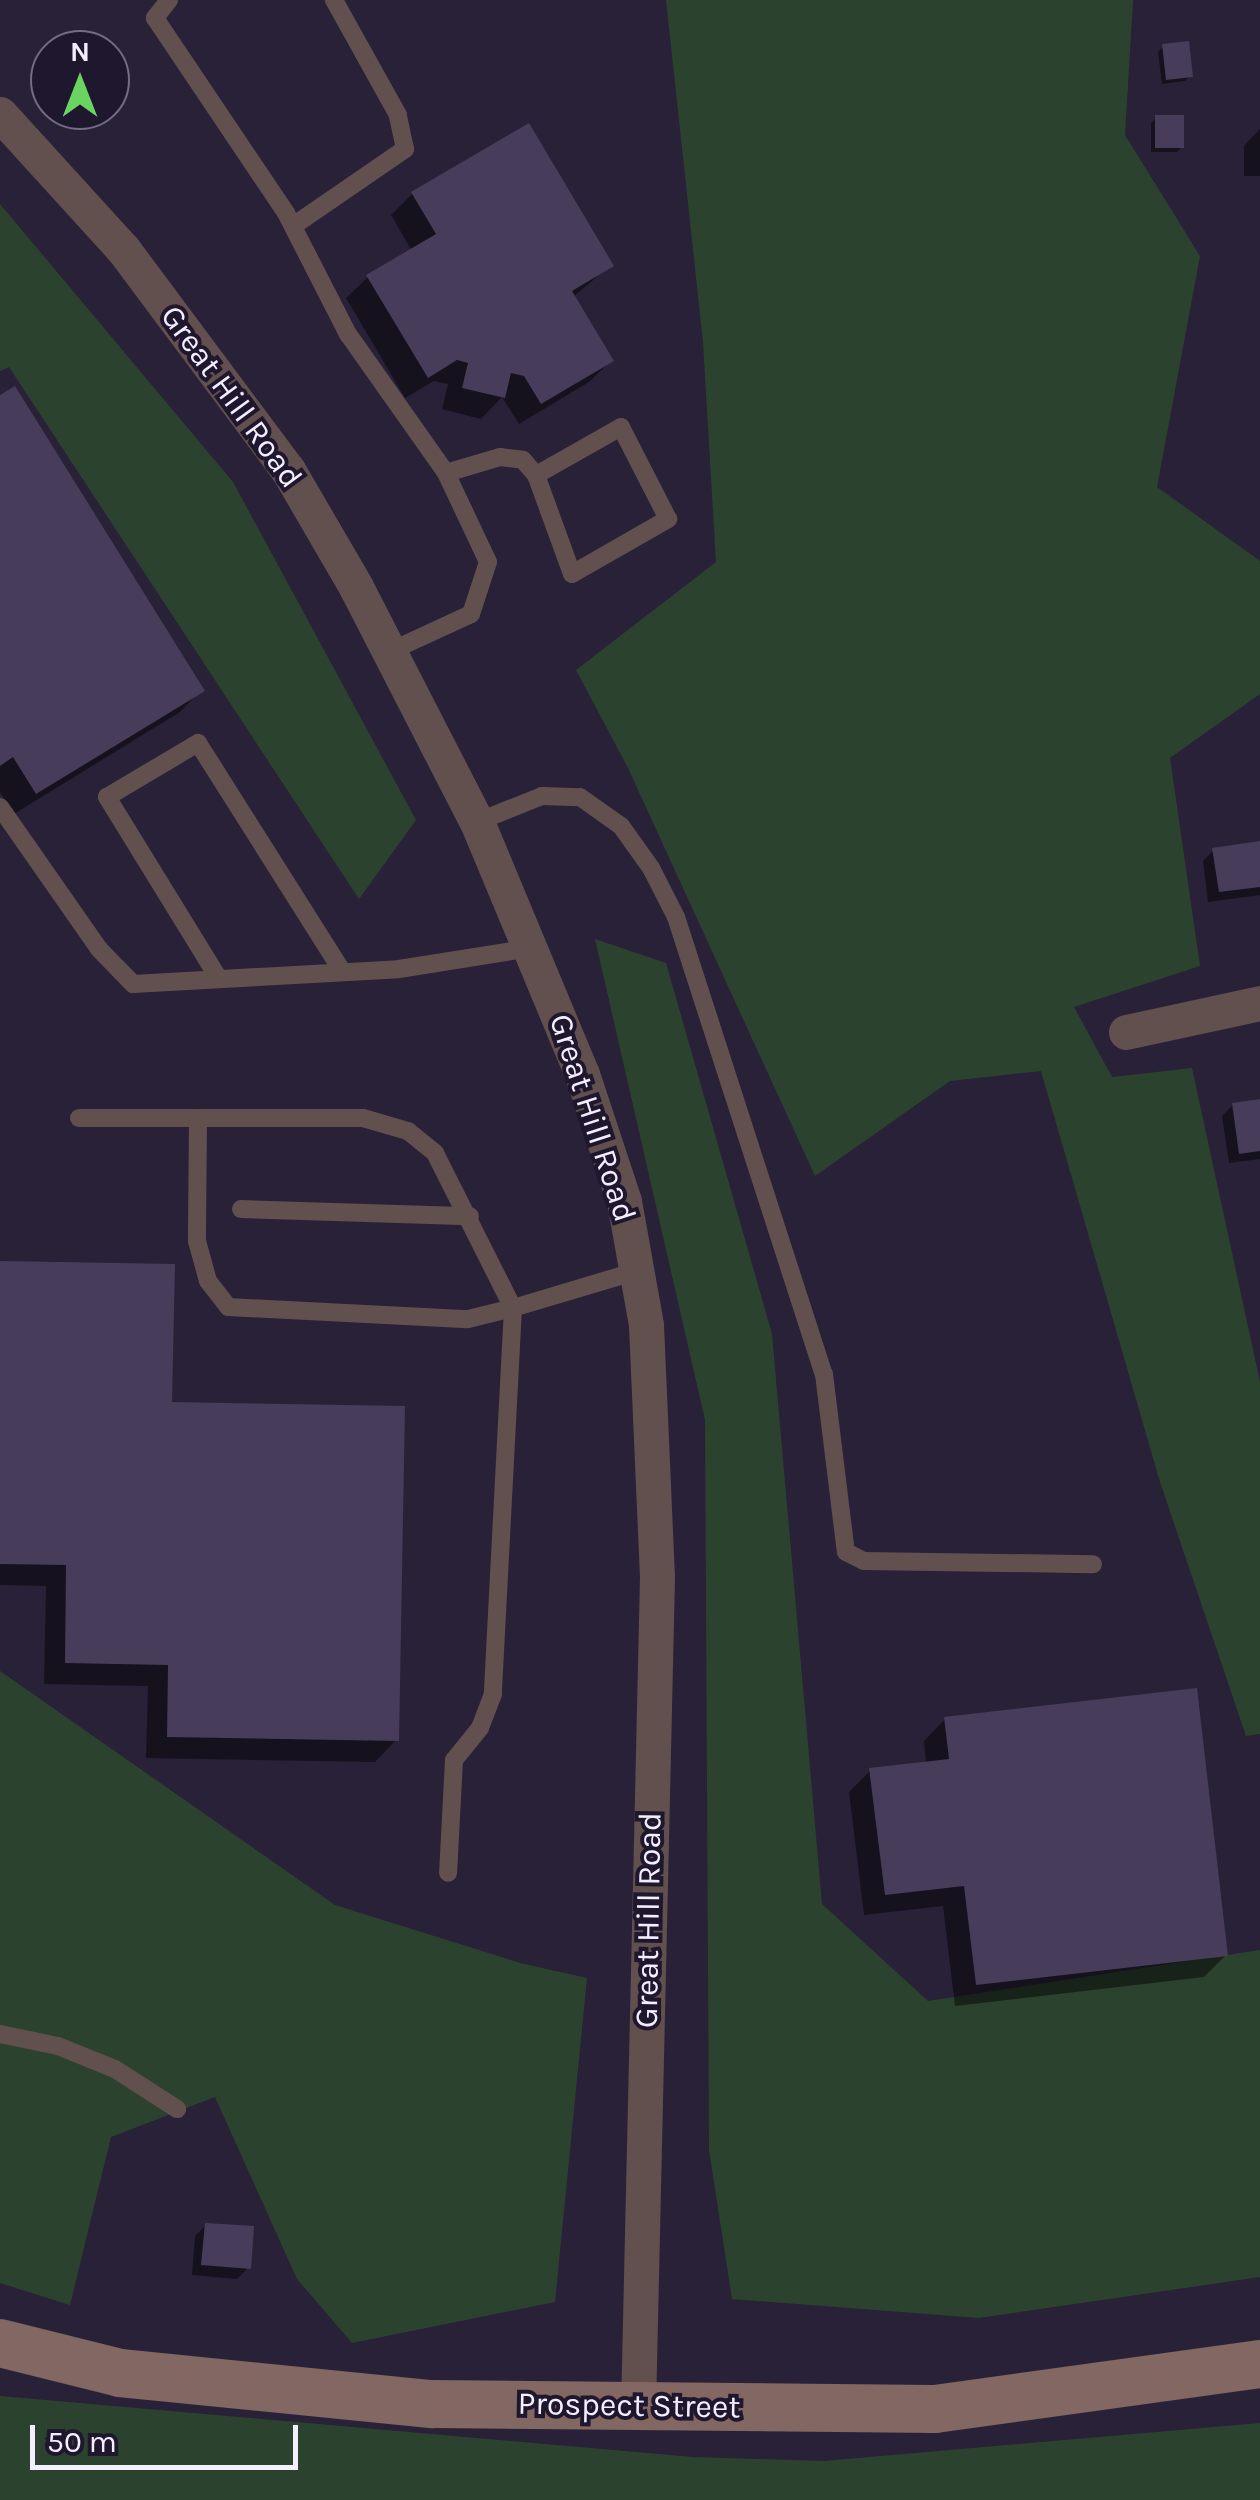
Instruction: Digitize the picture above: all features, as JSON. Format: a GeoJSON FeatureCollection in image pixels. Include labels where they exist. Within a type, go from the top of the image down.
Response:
{"type":"FeatureCollection","features":[{"type":"Feature","properties":{"kind":"main road","name":"Prospect Street"},"geometry":{"type":"LineString","coordinates":[[0,2343],[120,2372],[433,2404],[935,2409],[1260,2364]]}},
{"type":"Feature","properties":{"kind":"street","name":"Great Hill Road"},"geometry":{"type":"LineString","coordinates":[[0,114],[122,248],[288,470],[391,651],[477,822],[582,1074],[624,1201],[650,1379],[657,1577],[638,2406]]}},
{"type":"Feature","properties":{"kind":"street"},"geometry":{"type":"LineString","coordinates":[[1126,1032],[1260,1003]]}},
{"type":"Feature","properties":{"kind":"lane"},"geometry":{"type":"LineString","coordinates":[[169,0],[155,18],[292,226],[348,334],[446,473],[488,562],[472,614],[391,651]]}},
{"type":"Feature","properties":{"kind":"lane"},"geometry":{"type":"LineString","coordinates":[[292,226],[405,150],[398,115],[334,0]]}},
{"type":"Feature","properties":{"kind":"lane"},"geometry":{"type":"LineString","coordinates":[[446,473],[500,457],[523,460],[536,475],[572,574],[668,519],[621,428],[536,475]]}},
{"type":"Feature","properties":{"kind":"lane"},"geometry":{"type":"LineString","coordinates":[[218,979],[107,798],[198,742],[343,972]]}},
{"type":"Feature","properties":{"kind":"lane"},"geometry":{"type":"LineString","coordinates":[[477,822],[542,796],[580,798],[621,826],[660,885],[676,917],[824,1374],[846,1552],[864,1560],[1093,1564]]}},
{"type":"Feature","properties":{"kind":"lane"},"geometry":{"type":"LineString","coordinates":[[0,806],[99,949],[133,984],[399,969],[532,948]]}},
{"type":"Feature","properties":{"kind":"lane"},"geometry":{"type":"LineString","coordinates":[[79,1118],[363,1118],[408,1131],[435,1153],[470,1216],[513,1308],[492,1694],[480,1728],[454,1760],[448,1873]]}},
{"type":"Feature","properties":{"kind":"lane"},"geometry":{"type":"LineString","coordinates":[[198,1118],[196,1241],[208,1281],[228,1307],[468,1319],[637,1271]]}},
{"type":"Feature","properties":{"kind":"lane"},"geometry":{"type":"LineString","coordinates":[[240,1209],[470,1216]]}},
{"type":"Feature","properties":{"kind":"lane"},"geometry":{"type":"LineString","coordinates":[[0,2034],[58,2046],[115,2069],[177,2109]]}},
{"type":"Feature","properties":{"kind":"green space"},"geometry":{"type":"Polygon","coordinates":[[[666,0],[1133,0],[1125,135],[1200,256],[1157,487],[1260,561],[1260,694],[1170,758],[1200,966],[1074,1007],[1112,1077],[1192,1068],[1260,1382],[1260,1734],[1246,1736],[1160,1482],[1041,1071],[950,1081],[815,1176],[628,768],[576,670],[716,562],[703,342],[666,0]]]}},
{"type":"Feature","properties":{"kind":"green space"},"geometry":{"type":"Polygon","coordinates":[[[0,204],[233,482],[416,820],[359,899],[9,367],[0,371],[0,204]]]}},
{"type":"Feature","properties":{"kind":"green space"},"geometry":{"type":"Polygon","coordinates":[[[595,939],[666,963],[772,1334],[822,1904],[928,2001],[1260,1950],[1260,2277],[979,2318],[732,2299],[709,2150],[705,1420],[595,939]]]}},
{"type":"Feature","properties":{"kind":"green space"},"geometry":{"type":"Polygon","coordinates":[[[0,1671],[335,1905],[520,1963],[587,1978],[555,2302],[352,2343],[297,2279],[215,2097],[111,2137],[70,2305],[0,2283],[0,1671]]]}},
{"type":"Feature","properties":{"kind":"green space"},"geometry":{"type":"Polygon","coordinates":[[[0,2396],[693,2457],[824,2461],[1260,2423],[1260,2500],[0,2500],[0,2396]]]}},
{"type":"Feature","properties":{"kind":"building"},"geometry":{"type":"Polygon","coordinates":[[[1189,41],[1193,77],[1166,80],[1162,44],[1189,41]]]}},
{"type":"Feature","properties":{"kind":"building"},"geometry":{"type":"Polygon","coordinates":[[[1155,115],[1184,115],[1184,148],[1155,148],[1155,115]]]}},
{"type":"Feature","properties":{"kind":"building"},"geometry":{"type":"Polygon","coordinates":[[[529,123],[614,266],[572,291],[614,361],[541,404],[524,376],[511,373],[505,398],[462,388],[468,363],[457,360],[428,378],[366,275],[436,234],[411,192],[529,123]]]}},
{"type":"Feature","properties":{"kind":"building"},"geometry":{"type":"Polygon","coordinates":[[[15,386],[205,691],[36,794],[13,757],[0,766],[0,395],[15,386]]]}},
{"type":"Feature","properties":{"kind":"building"},"geometry":{"type":"Polygon","coordinates":[[[1260,841],[1260,887],[1219,892],[1212,848],[1260,841]]]}},
{"type":"Feature","properties":{"kind":"building"},"geometry":{"type":"Polygon","coordinates":[[[1260,1099],[1260,1151],[1239,1154],[1232,1103],[1260,1099]]]}},
{"type":"Feature","properties":{"kind":"building"},"geometry":{"type":"Polygon","coordinates":[[[0,1261],[175,1264],[172,1402],[405,1406],[399,1741],[167,1737],[168,1665],[65,1663],[66,1565],[0,1564],[0,1261]]]}},
{"type":"Feature","properties":{"kind":"building"},"geometry":{"type":"Polygon","coordinates":[[[1197,1688],[1228,1956],[976,1985],[964,1886],[885,1895],[869,1768],[949,1759],[944,1717],[1197,1688]]]}},
{"type":"Feature","properties":{"kind":"building"},"geometry":{"type":"Polygon","coordinates":[[[205,2223],[254,2226],[251,2269],[201,2265],[205,2223]]]}}]}
